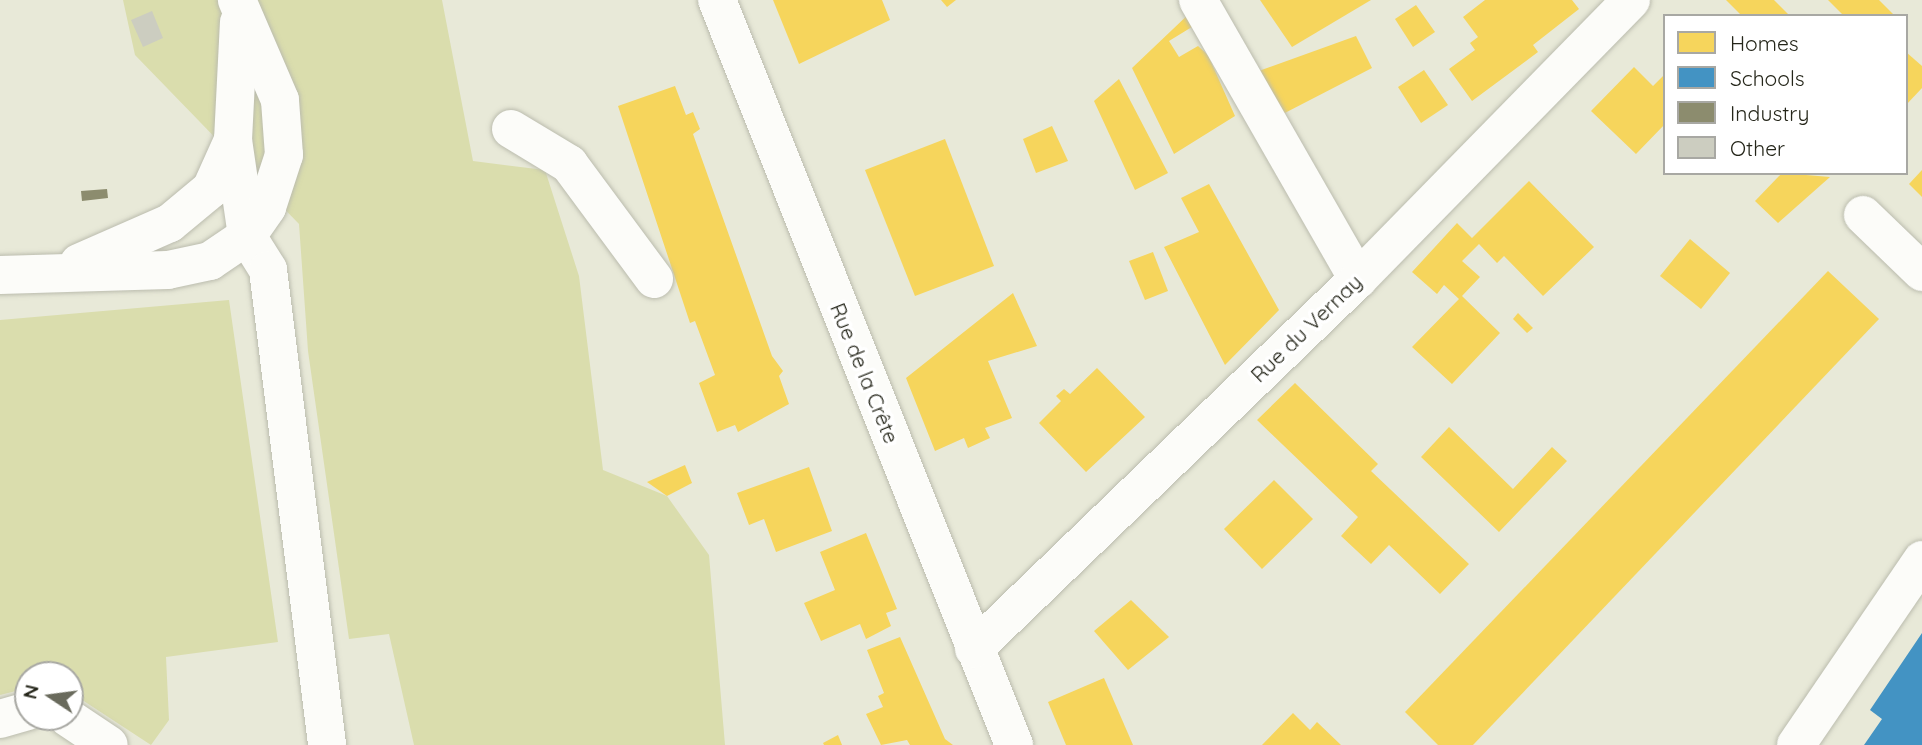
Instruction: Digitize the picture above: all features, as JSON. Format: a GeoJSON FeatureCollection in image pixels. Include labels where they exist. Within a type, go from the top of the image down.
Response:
{"type":"FeatureCollection","features":[{"type":"Feature","properties":{"kind":"street","name":"Rue de la Crête"},"geometry":{"type":"LineString","coordinates":[[717,0],[1014,745]]}},
{"type":"Feature","properties":{"kind":"street"},"geometry":{"type":"LineString","coordinates":[[1198,0],[1358,279]]}},
{"type":"Feature","properties":{"kind":"street","name":"Rue du Vernay"},"geometry":{"type":"LineString","coordinates":[[974,649],[1358,279],[1632,0]]}},
{"type":"Feature","properties":{"kind":"street"},"geometry":{"type":"LineString","coordinates":[[238,6],[233,140],[247,236],[268,270],[327,745]]}},
{"type":"Feature","properties":{"kind":"street"},"geometry":{"type":"LineString","coordinates":[[0,275],[66,269],[168,271],[210,261],[247,236],[267,207],[284,155],[281,100],[238,6]]}},
{"type":"Feature","properties":{"kind":"street"},"geometry":{"type":"LineString","coordinates":[[511,129],[569,164],[654,279]]}},
{"type":"Feature","properties":{"kind":"street"},"geometry":{"type":"LineString","coordinates":[[66,269],[170,223],[211,189],[233,140]]}},
{"type":"Feature","properties":{"kind":"street"},"geometry":{"type":"LineString","coordinates":[[1863,215],[1922,272]]}},
{"type":"Feature","properties":{"kind":"street"},"geometry":{"type":"LineString","coordinates":[[170,223],[216,224],[247,236]]}},
{"type":"Feature","properties":{"kind":"street"},"geometry":{"type":"LineString","coordinates":[[1796,745],[1922,560]]}},
{"type":"Feature","properties":{"kind":"street"},"geometry":{"type":"LineString","coordinates":[[84,728],[109,745]]}},
{"type":"Feature","properties":{"kind":"green space"},"geometry":{"type":"Polygon","coordinates":[[[123,0],[442,0],[473,161],[545,170],[579,276],[603,470],[667,496],[709,555],[725,745],[414,745],[389,634],[349,639],[308,351],[299,224],[135,55],[123,0]]]}},
{"type":"Feature","properties":{"kind":"green space"},"geometry":{"type":"Polygon","coordinates":[[[229,300],[278,642],[166,657],[169,720],[151,745],[84,701],[84,661],[14,661],[14,692],[0,695],[0,320],[229,300]]]}},
{"type":"Feature","properties":{"kind":"building: Homes"},"geometry":{"type":"Polygon","coordinates":[[[773,0],[882,0],[890,20],[799,64],[773,0]]]}},
{"type":"Feature","properties":{"kind":"building: Homes"},"geometry":{"type":"Polygon","coordinates":[[[941,0],[956,0],[947,7],[941,0]]]}},
{"type":"Feature","properties":{"kind":"building: Homes"},"geometry":{"type":"Polygon","coordinates":[[[1260,0],[1371,0],[1292,47],[1260,0]]]}},
{"type":"Feature","properties":{"kind":"building: Homes"},"geometry":{"type":"Polygon","coordinates":[[[1485,0],[1572,0],[1579,9],[1533,45],[1538,52],[1472,101],[1449,69],[1475,50],[1470,43],[1478,37],[1463,17],[1485,0]]]}},
{"type":"Feature","properties":{"kind":"building: Homes"},"geometry":{"type":"Polygon","coordinates":[[[1726,0],[1774,0],[1788,14],[1740,14],[1726,0]]]}},
{"type":"Feature","properties":{"kind":"building: Homes"},"geometry":{"type":"Polygon","coordinates":[[[1828,0],[1879,0],[1893,14],[1842,14],[1828,0]]]}},
{"type":"Feature","properties":{"kind":"building: Homes"},"geometry":{"type":"Polygon","coordinates":[[[1416,5],[1435,32],[1413,47],[1395,19],[1416,5]]]}},
{"type":"Feature","properties":{"kind":"building: Homes"},"geometry":{"type":"Polygon","coordinates":[[[1193,10],[1200,22],[1169,41],[1179,57],[1198,46],[1208,55],[1235,116],[1174,154],[1132,68],[1193,10]]]}},
{"type":"Feature","properties":{"kind":"building: Homes"},"geometry":{"type":"Polygon","coordinates":[[[1356,36],[1372,68],[1279,116],[1253,73],[1356,36]]]}},
{"type":"Feature","properties":{"kind":"building: Homes"},"geometry":{"type":"Polygon","coordinates":[[[1908,54],[1922,66],[1922,88],[1908,103],[1908,54]]]}},
{"type":"Feature","properties":{"kind":"building: Homes"},"geometry":{"type":"Polygon","coordinates":[[[1634,67],[1653,86],[1663,76],[1663,126],[1636,154],[1591,111],[1634,67]]]}},
{"type":"Feature","properties":{"kind":"building: Homes"},"geometry":{"type":"Polygon","coordinates":[[[1424,70],[1448,105],[1421,123],[1398,87],[1424,70]]]}},
{"type":"Feature","properties":{"kind":"building: Homes"},"geometry":{"type":"Polygon","coordinates":[[[1119,79],[1168,173],[1135,190],[1094,101],[1119,79]]]}},
{"type":"Feature","properties":{"kind":"building: Homes"},"geometry":{"type":"Polygon","coordinates":[[[675,86],[686,115],[693,112],[700,129],[693,134],[772,356],[783,371],[779,376],[789,404],[738,432],[735,425],[717,432],[699,383],[715,375],[695,321],[690,323],[618,106],[675,86]]]}},
{"type":"Feature","properties":{"kind":"building: Homes"},"geometry":{"type":"Polygon","coordinates":[[[1052,126],[1068,161],[1036,173],[1023,139],[1052,126]]]}},
{"type":"Feature","properties":{"kind":"building: Homes"},"geometry":{"type":"Polygon","coordinates":[[[945,139],[994,266],[915,296],[865,170],[945,139]]]}},
{"type":"Feature","properties":{"kind":"building: Homes"},"geometry":{"type":"Polygon","coordinates":[[[1922,170],[1922,197],[1909,184],[1922,170]]]}},
{"type":"Feature","properties":{"kind":"building: Homes"},"geometry":{"type":"Polygon","coordinates":[[[1780,175],[1830,177],[1778,223],[1755,201],[1780,175]]]}},
{"type":"Feature","properties":{"kind":"building: Homes"},"geometry":{"type":"Polygon","coordinates":[[[1529,181],[1594,247],[1543,296],[1504,256],[1497,263],[1479,244],[1462,261],[1480,277],[1462,296],[1500,333],[1452,384],[1412,347],[1459,299],[1444,285],[1437,294],[1412,272],[1457,223],[1472,238],[1529,181]]]}},
{"type":"Feature","properties":{"kind":"building: Homes"},"geometry":{"type":"Polygon","coordinates":[[[1209,184],[1279,310],[1225,365],[1164,247],[1199,232],[1181,198],[1209,184]]]}},
{"type":"Feature","properties":{"kind":"building: Homes"},"geometry":{"type":"Polygon","coordinates":[[[1690,239],[1730,273],[1701,309],[1660,276],[1690,239]]]}},
{"type":"Feature","properties":{"kind":"building: Homes"},"geometry":{"type":"Polygon","coordinates":[[[1153,252],[1168,291],[1145,300],[1129,261],[1153,252]]]}},
{"type":"Feature","properties":{"kind":"building: Homes"},"geometry":{"type":"Polygon","coordinates":[[[1828,271],[1879,319],[1473,745],[1438,745],[1405,712],[1828,271]]]}},
{"type":"Feature","properties":{"kind":"building: Homes"},"geometry":{"type":"Polygon","coordinates":[[[1013,293],[1037,346],[988,361],[1012,418],[985,428],[990,438],[968,448],[964,438],[935,451],[906,378],[1013,293]]]}},
{"type":"Feature","properties":{"kind":"building: Homes"},"geometry":{"type":"Polygon","coordinates":[[[1518,313],[1533,328],[1527,333],[1513,319],[1518,313]]]}},
{"type":"Feature","properties":{"kind":"building: Homes"},"geometry":{"type":"Polygon","coordinates":[[[1097,368],[1145,417],[1086,472],[1039,423],[1061,401],[1056,396],[1064,389],[1070,394],[1097,368]]]}},
{"type":"Feature","properties":{"kind":"building: Homes"},"geometry":{"type":"Polygon","coordinates":[[[1295,383],[1378,464],[1371,471],[1469,564],[1440,594],[1389,545],[1371,564],[1341,536],[1358,517],[1257,420],[1295,383]]]}},
{"type":"Feature","properties":{"kind":"building: Homes"},"geometry":{"type":"Polygon","coordinates":[[[1449,427],[1513,489],[1552,447],[1567,461],[1499,532],[1421,457],[1449,427]]]}},
{"type":"Feature","properties":{"kind":"building: Homes"},"geometry":{"type":"Polygon","coordinates":[[[685,465],[692,483],[667,496],[647,482],[685,465]]]}},
{"type":"Feature","properties":{"kind":"building: Homes"},"geometry":{"type":"Polygon","coordinates":[[[809,467],[832,531],[776,552],[764,519],[749,525],[737,493],[809,467]]]}},
{"type":"Feature","properties":{"kind":"building: Homes"},"geometry":{"type":"Polygon","coordinates":[[[1274,480],[1313,519],[1262,569],[1224,529],[1274,480]]]}},
{"type":"Feature","properties":{"kind":"building: Homes"},"geometry":{"type":"Polygon","coordinates":[[[866,533],[897,609],[886,613],[891,626],[866,639],[860,624],[821,641],[804,603],[835,590],[820,552],[866,533]]]}},
{"type":"Feature","properties":{"kind":"building: Homes"},"geometry":{"type":"Polygon","coordinates":[[[1131,600],[1169,637],[1128,670],[1094,631],[1131,600]]]}},
{"type":"Feature","properties":{"kind":"building: Homes"},"geometry":{"type":"Polygon","coordinates":[[[900,637],[945,739],[953,745],[910,745],[907,740],[881,745],[866,714],[883,707],[878,696],[884,693],[867,650],[900,637]]]}},
{"type":"Feature","properties":{"kind":"building: Homes"},"geometry":{"type":"Polygon","coordinates":[[[1104,678],[1133,745],[1066,745],[1048,702],[1104,678]]]}},
{"type":"Feature","properties":{"kind":"building: Homes"},"geometry":{"type":"Polygon","coordinates":[[[1293,713],[1310,730],[1317,722],[1341,745],[1262,745],[1293,713]]]}},
{"type":"Feature","properties":{"kind":"building: Homes"},"geometry":{"type":"Polygon","coordinates":[[[838,735],[842,745],[824,745],[823,743],[838,735]]]}},
{"type":"Feature","properties":{"kind":"building: Schools"},"geometry":{"type":"Polygon","coordinates":[[[1922,633],[1922,745],[1864,745],[1882,719],[1870,710],[1922,633]]]}},
{"type":"Feature","properties":{"kind":"building: Industry"},"geometry":{"type":"Polygon","coordinates":[[[107,189],[108,198],[82,201],[81,191],[107,189]]]}},
{"type":"Feature","properties":{"kind":"building: Other"},"geometry":{"type":"Polygon","coordinates":[[[152,11],[163,38],[143,47],[131,20],[152,11]]]}}]}
